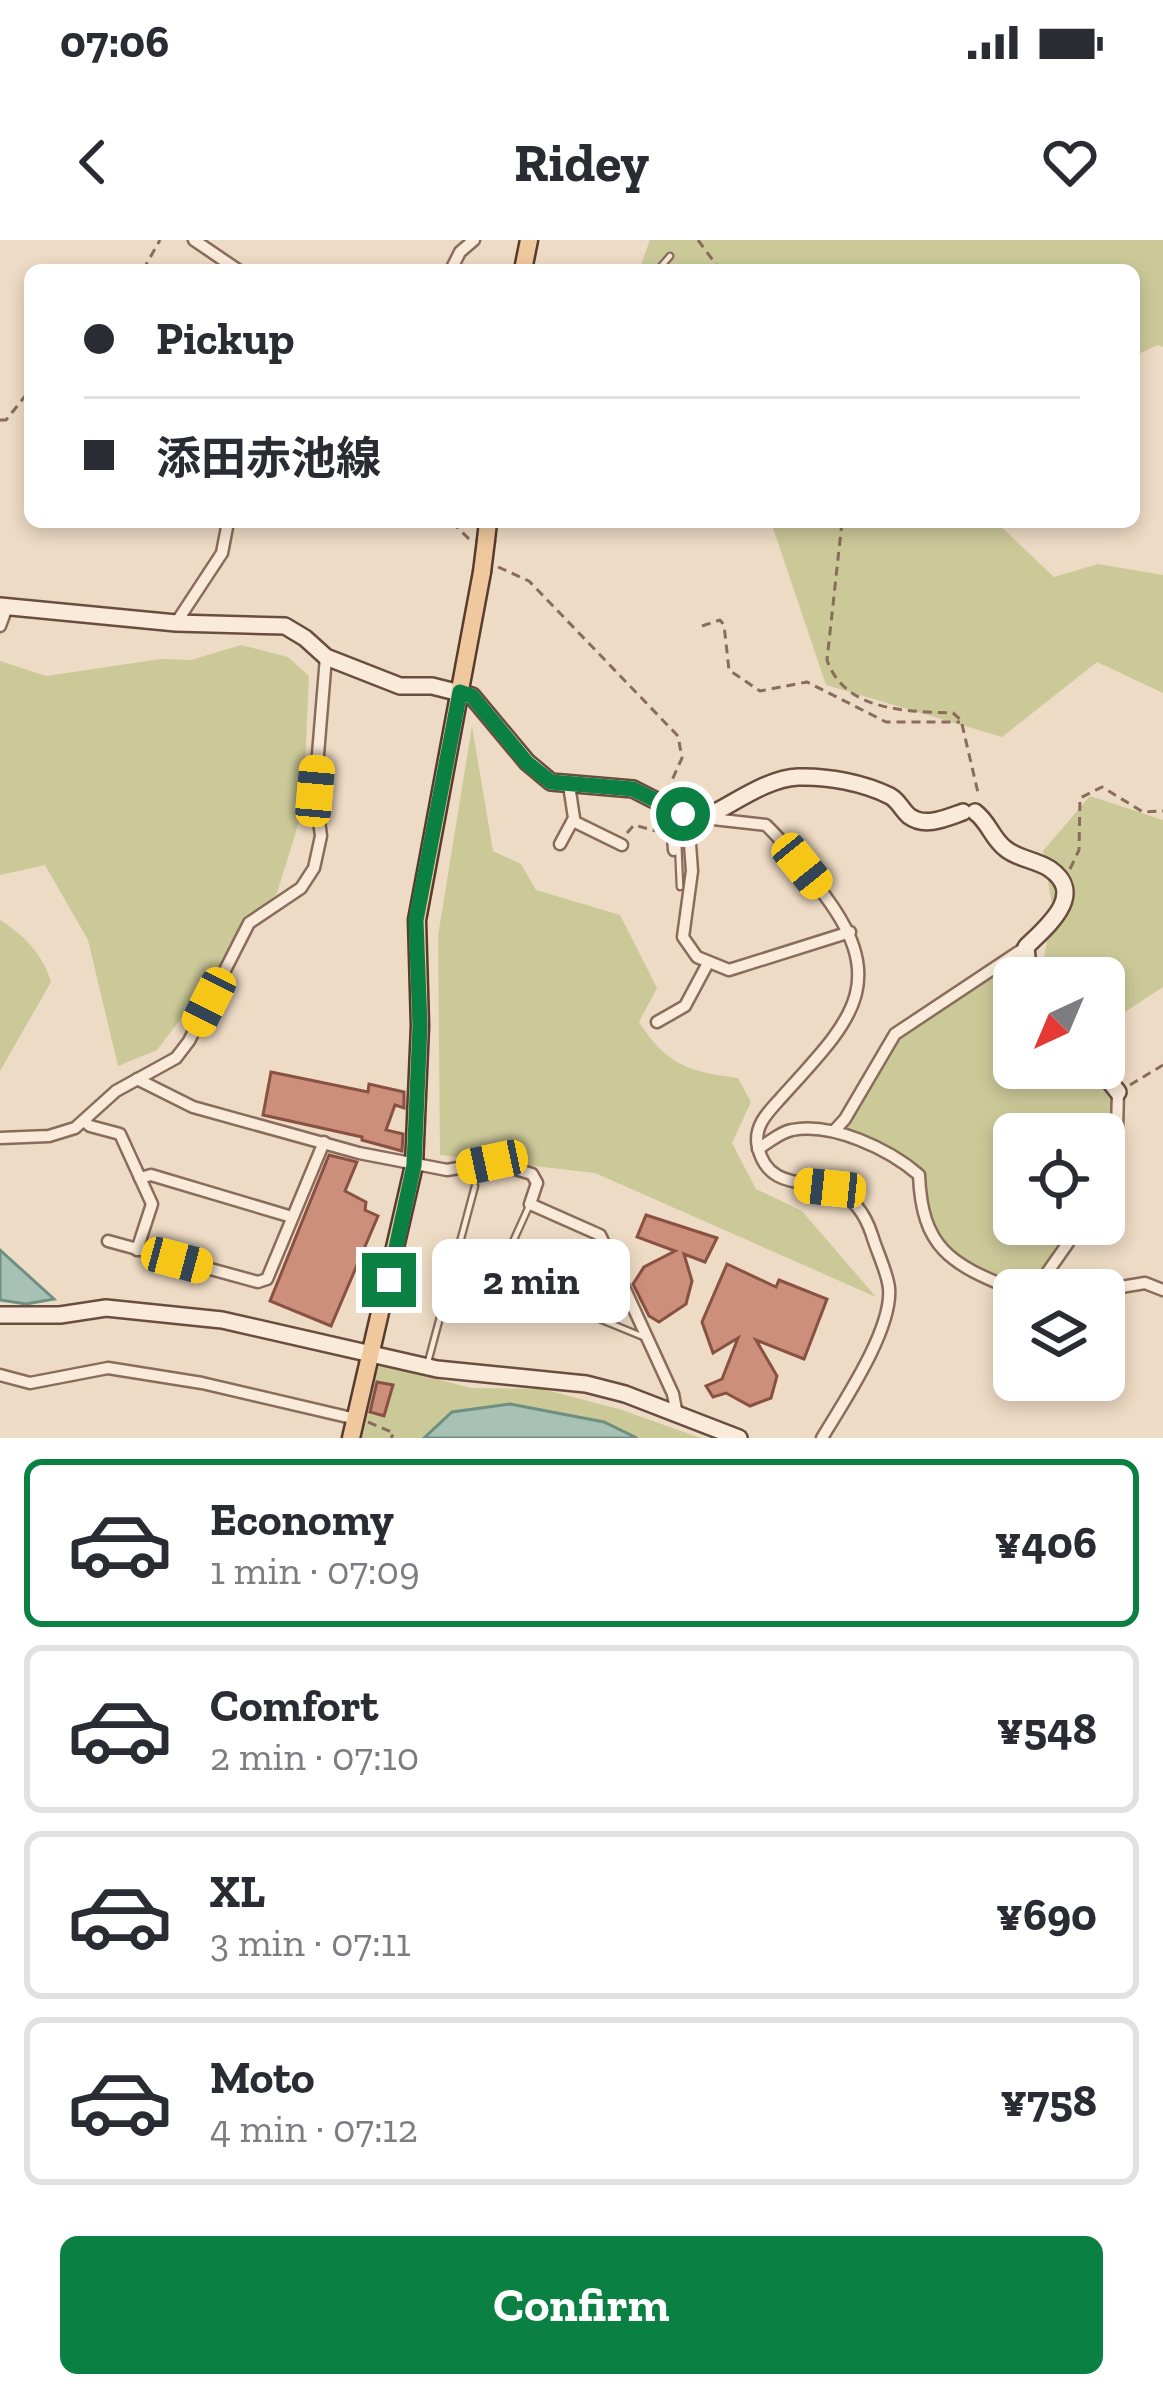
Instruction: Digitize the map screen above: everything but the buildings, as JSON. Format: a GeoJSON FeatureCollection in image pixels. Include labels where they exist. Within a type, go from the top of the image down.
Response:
{"type":"FeatureCollection","features":[{"type":"Feature","properties":{"kind":"main road"},"geometry":{"type":"LineString","coordinates":[[353,1429],[414,1165],[420,1026],[416,920],[460,692],[482,546]]}},
{"type":"Feature","properties":{"kind":"street"},"geometry":{"type":"LineString","coordinates":[[194,240],[229,264]]}},
{"type":"Feature","properties":{"kind":"street"},"geometry":{"type":"LineString","coordinates":[[454,264],[474,240]]}},
{"type":"Feature","properties":{"kind":"street"},"geometry":{"type":"LineString","coordinates":[[176,623],[222,553],[227,528]]}},
{"type":"Feature","properties":{"kind":"street"},"geometry":{"type":"LineString","coordinates":[[0,626],[3,607],[176,623],[285,626],[326,657],[400,686],[432,686],[472,696],[538,775],[551,782],[633,789],[680,812],[716,822],[766,825],[850,932],[860,976],[853,1007],[832,1042],[766,1113],[758,1130],[758,1149],[773,1171],[791,1184],[830,1188],[859,1208],[889,1286],[878,1331],[822,1438]]}},
{"type":"Feature","properties":{"kind":"street"},"geometry":{"type":"LineString","coordinates":[[0,1138],[49,1136],[84,1121],[116,1091],[176,1058],[249,923],[301,888],[314,868],[321,836],[315,791],[326,657]]}},
{"type":"Feature","properties":{"kind":"street"},"geometry":{"type":"LineString","coordinates":[[680,812],[792,776],[833,778],[897,799],[904,813],[916,820],[933,822],[969,812],[986,820],[1006,849],[1052,870],[1063,884],[1065,903],[1060,913],[1026,947],[895,1034],[834,1131]]}},
{"type":"Feature","properties":{"kind":"street"},"geometry":{"type":"LineString","coordinates":[[560,844],[573,820],[569,784]]}},
{"type":"Feature","properties":{"kind":"street"},"geometry":{"type":"LineString","coordinates":[[674,850],[680,812]]}},
{"type":"Feature","properties":{"kind":"street"},"geometry":{"type":"LineString","coordinates":[[680,812],[692,871],[683,938],[708,963],[729,970],[850,932]]}},
{"type":"Feature","properties":{"kind":"street"},"geometry":{"type":"LineString","coordinates":[[573,820],[622,845]]}},
{"type":"Feature","properties":{"kind":"street"},"geometry":{"type":"LineString","coordinates":[[1026,947],[1027,957]]}},
{"type":"Feature","properties":{"kind":"street"},"geometry":{"type":"LineString","coordinates":[[657,1022],[686,1006],[708,963]]}},
{"type":"Feature","properties":{"kind":"street"},"geometry":{"type":"LineString","coordinates":[[137,1079],[193,1107],[260,1129],[414,1165],[447,1170],[492,1162],[532,1174],[537,1184],[530,1204],[600,1235],[673,1394],[676,1415]]}},
{"type":"Feature","properties":{"kind":"street"},"geometry":{"type":"LineString","coordinates":[[1116,1089],[1117,1113]]}},
{"type":"Feature","properties":{"kind":"street"},"geometry":{"type":"LineString","coordinates":[[84,1121],[120,1134],[152,1204],[137,1250]]}},
{"type":"Feature","properties":{"kind":"street"},"geometry":{"type":"LineString","coordinates":[[758,1149],[788,1130],[834,1131],[896,1155],[919,1175],[926,1228],[946,1254],[993,1279]]}},
{"type":"Feature","properties":{"kind":"street"},"geometry":{"type":"LineString","coordinates":[[108,1241],[258,1282],[267,1279],[324,1142]]}},
{"type":"Feature","properties":{"kind":"street"},"geometry":{"type":"LineString","coordinates":[[140,1178],[151,1174],[292,1217]]}},
{"type":"Feature","properties":{"kind":"street"},"geometry":{"type":"LineString","coordinates":[[1125,1286],[1145,1283],[1163,1290]]}},
{"type":"Feature","properties":{"kind":"street"},"geometry":{"type":"LineString","coordinates":[[0,1315],[60,1315],[106,1308],[222,1320],[427,1368],[586,1384],[739,1438]]}},
{"type":"Feature","properties":{"kind":"street"},"geometry":{"type":"LineString","coordinates":[[0,1376],[30,1383],[108,1368],[202,1383],[353,1429]]}},
{"type":"Feature","properties":{"kind":"lane"},"geometry":{"type":"LineString","coordinates":[[663,264],[670,256]]}},
{"type":"Feature","properties":{"kind":"lane"},"geometry":{"type":"LineString","coordinates":[[680,812],[680,887]]}},
{"type":"Feature","properties":{"kind":"lane"},"geometry":{"type":"LineString","coordinates":[[427,1368],[475,1186]]}},
{"type":"Feature","properties":{"kind":"lane"},"geometry":{"type":"LineString","coordinates":[[530,1204],[497,1277],[646,1338]]}},
{"type":"Feature","properties":{"kind":"lane"},"geometry":{"type":"LineString","coordinates":[[456,1255],[502,1268]]}},
{"type":"Feature","properties":{"kind":"path"},"geometry":{"type":"LineString","coordinates":[[0,420],[6,420],[24,398]]}},
{"type":"Feature","properties":{"kind":"path"},"geometry":{"type":"LineString","coordinates":[[841,528],[827,660],[833,676],[880,707],[953,713],[962,722],[980,796],[969,812]]}},
{"type":"Feature","properties":{"kind":"path"},"geometry":{"type":"LineString","coordinates":[[482,546],[501,571],[530,581],[678,736],[680,812]]}},
{"type":"Feature","properties":{"kind":"path"},"geometry":{"type":"LineString","coordinates":[[702,626],[720,620],[727,638],[729,670],[760,691],[807,682],[886,722],[962,722]]}},
{"type":"Feature","properties":{"kind":"path"},"geometry":{"type":"LineString","coordinates":[[1063,884],[1079,850],[1080,798],[1102,787],[1143,812],[1163,811]]}},
{"type":"Feature","properties":{"kind":"path"},"geometry":{"type":"LineString","coordinates":[[622,845],[628,828],[634,825],[673,836]]}},
{"type":"Feature","properties":{"kind":"path"},"geometry":{"type":"LineString","coordinates":[[1118,1092],[1163,1065]]}},
{"type":"Feature","properties":{"kind":"path"},"geometry":{"type":"LineString","coordinates":[[353,1429],[381,1424],[394,1433],[392,1438]]}},
{"type":"Feature","properties":{"kind":"shaded area"},"geometry":{"type":"Polygon","coordinates":[[[650,240],[1163,240],[1163,347],[1140,353],[1140,264],[641,264],[650,240]]]}},
{"type":"Feature","properties":{"kind":"shaded area"},"geometry":{"type":"Polygon","coordinates":[[[773,528],[1002,528],[1054,577],[1098,564],[1163,575],[1163,693],[1097,662],[1002,737],[826,685],[773,528]]]}},
{"type":"Feature","properties":{"kind":"shaded area"},"geometry":{"type":"Polygon","coordinates":[[[241,645],[288,657],[309,676],[303,809],[277,893],[157,1050],[118,1066],[88,940],[45,865],[0,875],[0,661],[46,676],[161,659],[191,660],[241,645]]]}},
{"type":"Feature","properties":{"kind":"shaded area"},"geometry":{"type":"Polygon","coordinates":[[[472,726],[493,851],[521,864],[536,890],[620,915],[657,988],[639,1022],[659,1048],[680,1064],[738,1078],[751,1102],[732,1143],[756,1189],[802,1211],[876,1297],[595,1173],[440,1155],[438,936],[472,726]]]}},
{"type":"Feature","properties":{"kind":"shaded area"},"geometry":{"type":"Polygon","coordinates":[[[1090,796],[1163,820],[1163,987],[1125,1012],[1125,957],[1044,957],[1053,911],[1043,851],[1090,796]]]}},
{"type":"Feature","properties":{"kind":"shaded area"},"geometry":{"type":"Polygon","coordinates":[[[0,920],[32,946],[51,982],[0,1071],[0,920]]]}},
{"type":"Feature","properties":{"kind":"shaded area"},"geometry":{"type":"Polygon","coordinates":[[[993,972],[993,1089],[1114,1089],[1117,1113],[993,1113],[993,1245],[1067,1245],[1050,1269],[993,1269],[993,1281],[961,1264],[926,1226],[919,1175],[896,1155],[845,1129],[881,1064],[910,1028],[993,972]]]}},
{"type":"Feature","properties":{"kind":"shaded area"},"geometry":{"type":"Polygon","coordinates":[[[0,1250],[54,1299],[26,1304],[0,1300],[0,1250]]]}},
{"type":"Feature","properties":{"kind":"shaded area"},"geometry":{"type":"Polygon","coordinates":[[[379,1364],[471,1388],[542,1389],[701,1438],[358,1438],[379,1364]]]}},
{"type":"Feature","properties":{"kind":"shaded area"},"geometry":{"type":"Polygon","coordinates":[[[510,1404],[604,1422],[637,1438],[424,1438],[452,1412],[510,1404]]]}},
{"type":"Feature","properties":{"kind":"route"},"geometry":{"type":"LineString","coordinates":[[389,1280],[414,1165],[420,1026],[416,920],[460,692],[472,696],[538,775],[551,782],[633,789],[683,814]]}}]}
